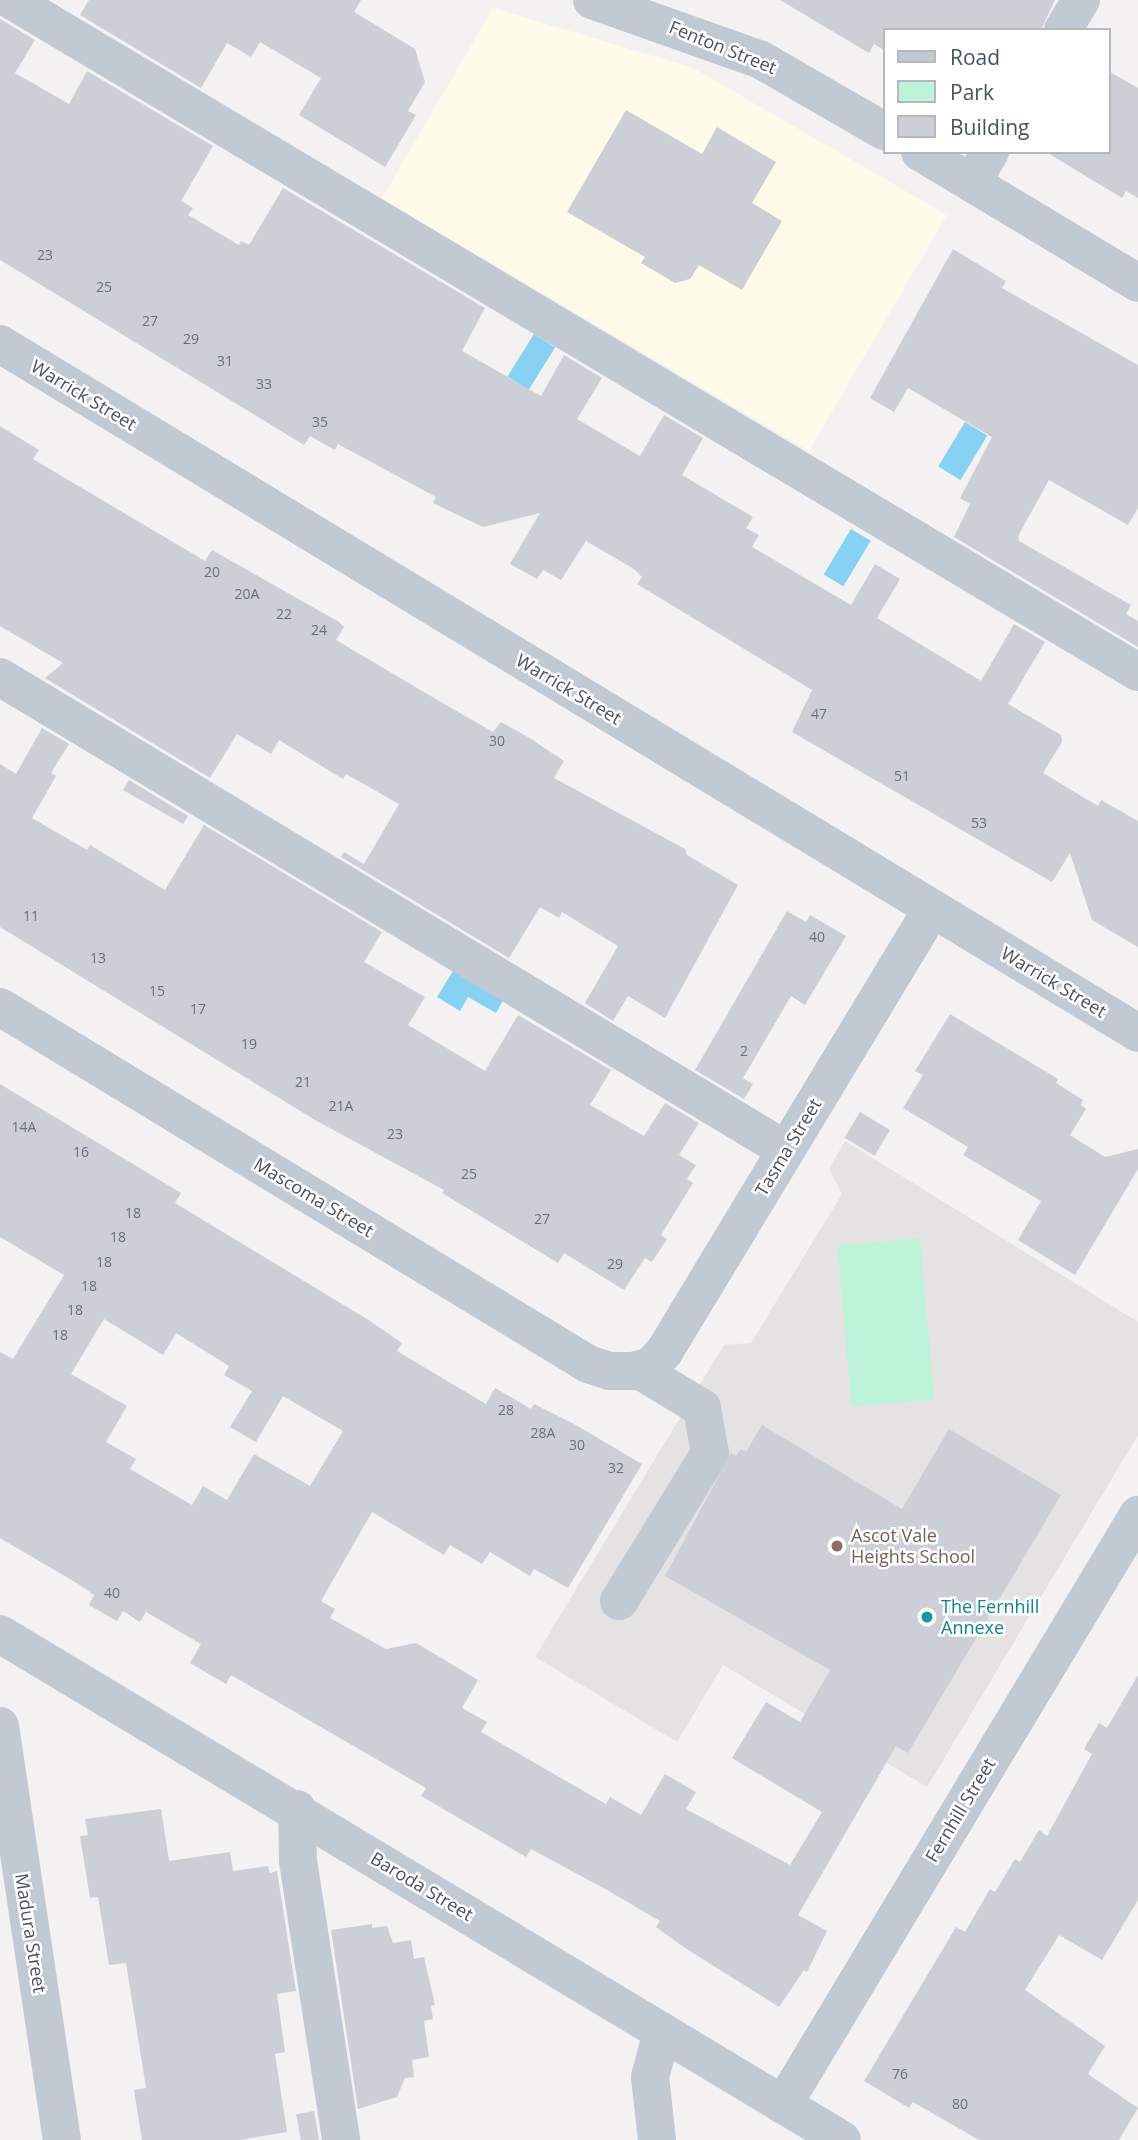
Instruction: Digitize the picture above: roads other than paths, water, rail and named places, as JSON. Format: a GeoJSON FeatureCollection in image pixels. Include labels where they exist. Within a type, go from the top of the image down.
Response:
{"type":"FeatureCollection","features":[{"type":"Feature","properties":{"kind":"street"},"geometry":{"type":"LineString","coordinates":[[11,0],[1138,672]]}},
{"type":"Feature","properties":{"kind":"street","name":"Fenton Street"},"geometry":{"type":"LineString","coordinates":[[592,0],[761,60],[883,130]]}},
{"type":"Feature","properties":{"kind":"street"},"geometry":{"type":"LineString","coordinates":[[1064,28],[1081,0]]}},
{"type":"Feature","properties":{"kind":"street"},"geometry":{"type":"LineString","coordinates":[[928,154],[981,168],[1138,283]]}},
{"type":"Feature","properties":{"kind":"street","name":"Warrick Street"},"geometry":{"type":"LineString","coordinates":[[0,344],[1138,1033]]}},
{"type":"Feature","properties":{"kind":"street"},"geometry":{"type":"LineString","coordinates":[[0,677],[786,1150]]}},
{"type":"Feature","properties":{"kind":"street","name":"Tasma Street"},"geometry":{"type":"LineString","coordinates":[[636,1371],[650,1367],[664,1352],[932,909]]}},
{"type":"Feature","properties":{"kind":"street","name":"Mascoma Street"},"geometry":{"type":"LineString","coordinates":[[0,1007],[589,1364],[610,1371],[636,1371]]}},
{"type":"Feature","properties":{"kind":"street"},"geometry":{"type":"LineString","coordinates":[[619,1601],[710,1453],[702,1408],[636,1371]]}},
{"type":"Feature","properties":{"kind":"street","name":"Fernhill Street"},"geometry":{"type":"LineString","coordinates":[[783,2105],[1138,1515]]}},
{"type":"Feature","properties":{"kind":"street","name":"Baroda Street"},"geometry":{"type":"LineString","coordinates":[[2,1645],[296,1809],[842,2140]]}},
{"type":"Feature","properties":{"kind":"street","name":"Madura Street"},"geometry":{"type":"LineString","coordinates":[[0,1726],[62,2140]]}},
{"type":"Feature","properties":{"kind":"street"},"geometry":{"type":"LineString","coordinates":[[296,1809],[298,1861],[341,2140]]}},
{"type":"Feature","properties":{"kind":"street"},"geometry":{"type":"LineString","coordinates":[[657,2140],[650,2077],[662,2032]]}},
{"type":"Feature","properties":{"kind":"water"},"geometry":{"type":"Polygon","coordinates":[[[534,334],[555,347],[529,390],[508,376],[534,334]]]}},
{"type":"Feature","properties":{"kind":"water"},"geometry":{"type":"Polygon","coordinates":[[[965,422],[987,435],[961,480],[938,467],[965,422]]]}},
{"type":"Feature","properties":{"kind":"water"},"geometry":{"type":"Polygon","coordinates":[[[851,529],[871,541],[843,586],[824,574],[851,529]]]}},
{"type":"Feature","properties":{"kind":"water"},"geometry":{"type":"Polygon","coordinates":[[[456,966],[506,995],[496,1013],[468,997],[460,1011],[437,997],[456,966]]]}},
{"type":"Feature","properties":{"kind":"place","name":"Ascot Vale Heights School"},"geometry":{"type":"Point","coordinates":[837,1546]}},
{"type":"Feature","properties":{"kind":"place","name":"The Fernhill Annexe"},"geometry":{"type":"Point","coordinates":[927,1617]}}]}
